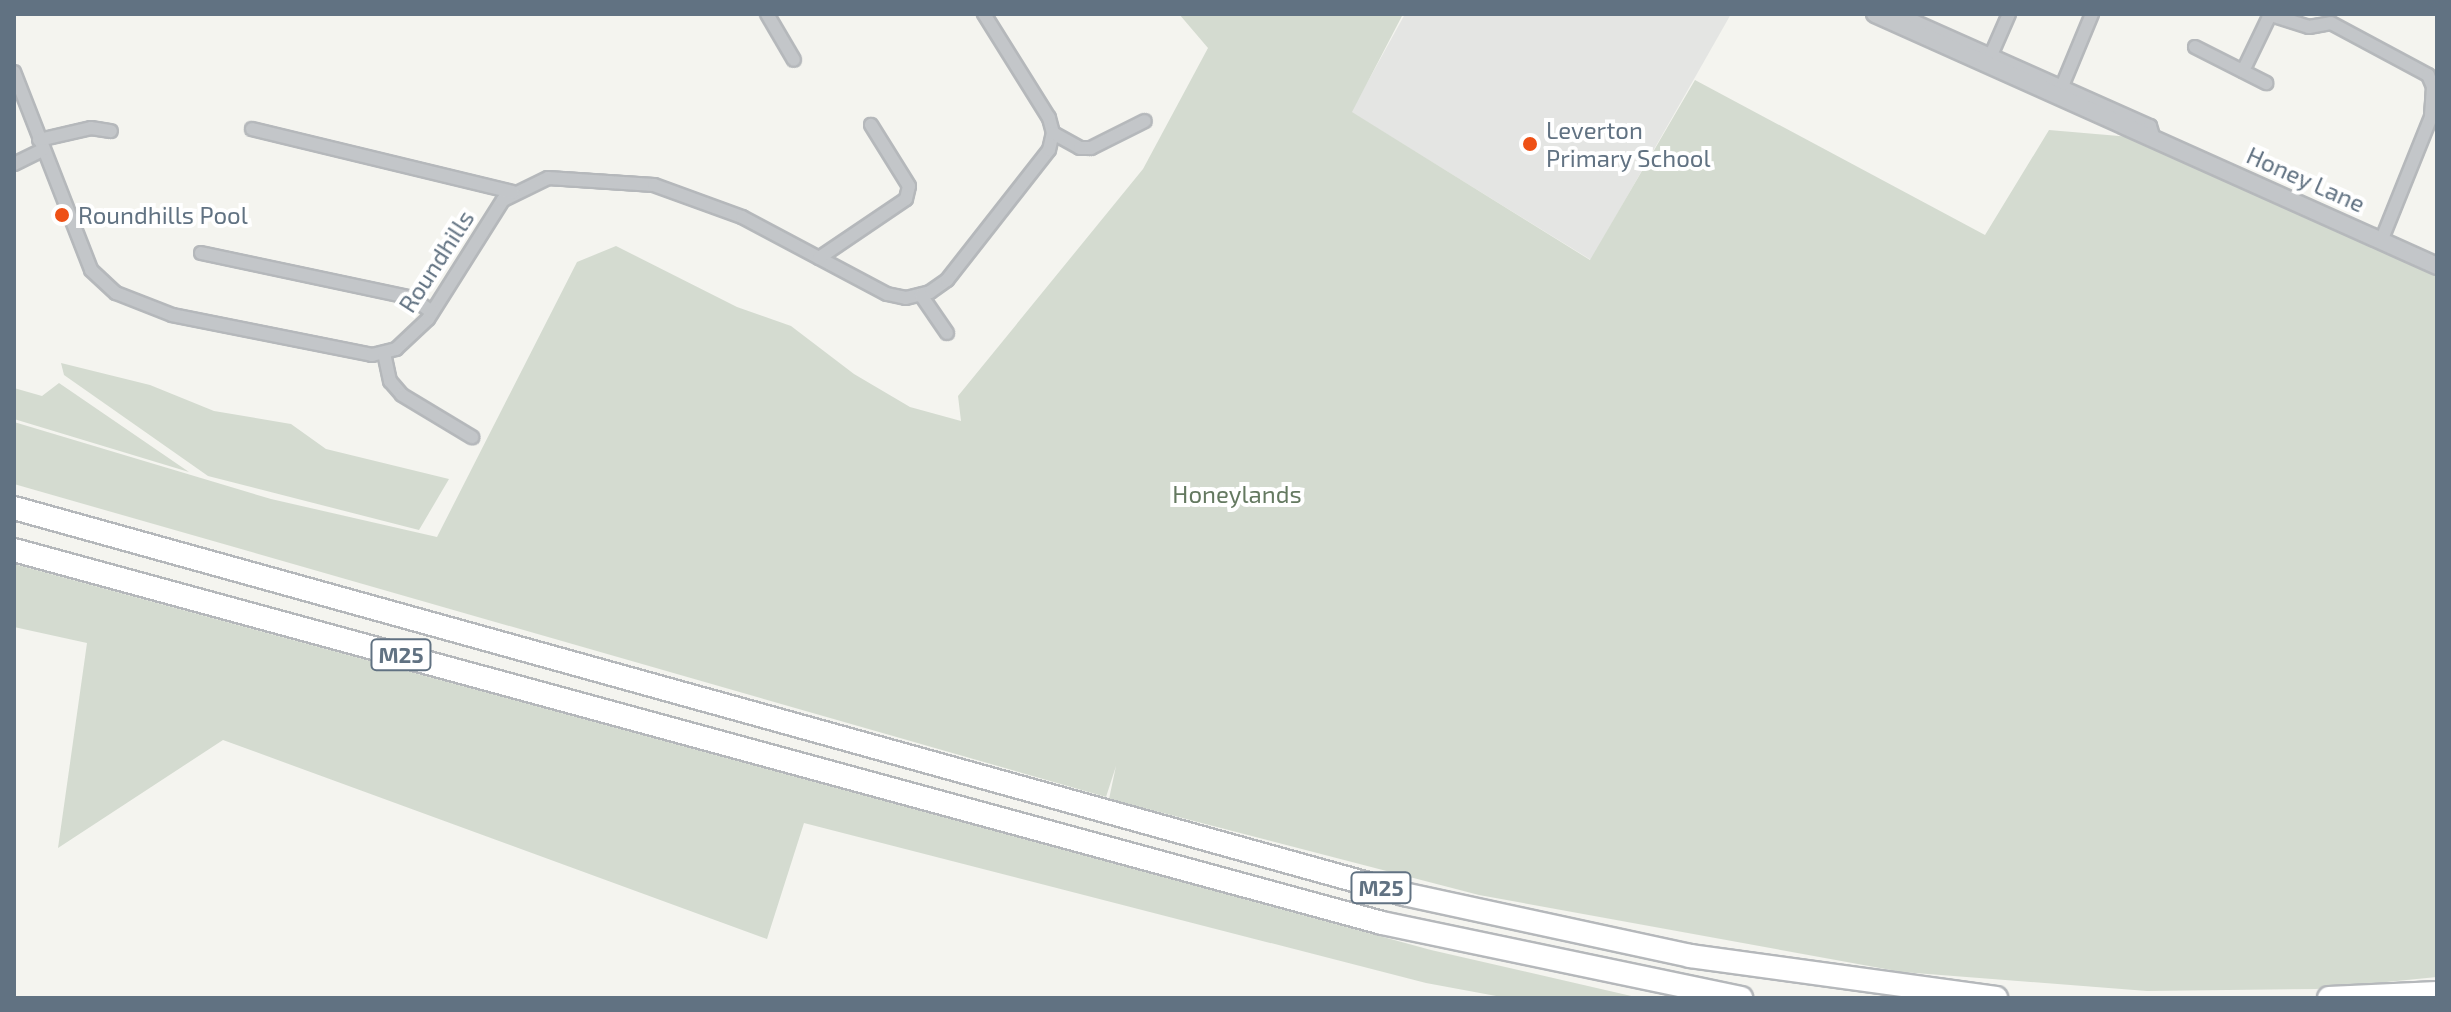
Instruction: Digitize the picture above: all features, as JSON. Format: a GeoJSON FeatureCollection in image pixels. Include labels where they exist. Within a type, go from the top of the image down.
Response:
{"type":"FeatureCollection","features":[{"type":"Feature","properties":{"kind":"highway","name":"M25"},"geometry":{"type":"LineString","coordinates":[[14,508],[1404,894],[1690,956],[1996,998]]}},
{"type":"Feature","properties":{"kind":"highway","name":"M25"},"geometry":{"type":"LineString","coordinates":[[14,550],[1382,923],[1741,998]]}},
{"type":"Feature","properties":{"kind":"highway"},"geometry":{"type":"LineString","coordinates":[[2329,998],[2437,993]]}},
{"type":"Feature","properties":{"kind":"street"},"geometry":{"type":"LineString","coordinates":[[767,14],[794,60]]}},
{"type":"Feature","properties":{"kind":"street"},"geometry":{"type":"LineString","coordinates":[[252,129],[512,192],[548,178],[654,185],[742,217],[887,294],[906,298],[921,295],[947,280],[1049,150],[1053,133],[1049,118],[984,14]]}},
{"type":"Feature","properties":{"kind":"street","name":"Honey Lane"},"geometry":{"type":"LineString","coordinates":[[1875,14],[1988,61],[2063,84],[2150,126],[2154,139]]}},
{"type":"Feature","properties":{"kind":"street","name":"Honey Lane"},"geometry":{"type":"LineString","coordinates":[[1898,14],[1988,61],[2154,139],[2437,266]]}},
{"type":"Feature","properties":{"kind":"street"},"geometry":{"type":"LineString","coordinates":[[1988,61],[2009,14]]}},
{"type":"Feature","properties":{"kind":"street"},"geometry":{"type":"LineString","coordinates":[[2063,84],[2092,14]]}},
{"type":"Feature","properties":{"kind":"street"},"geometry":{"type":"LineString","coordinates":[[2243,71],[2269,14],[2309,27],[2331,23],[2418,65],[2433,87],[2424,136],[2382,239]]}},
{"type":"Feature","properties":{"kind":"street"},"geometry":{"type":"LineString","coordinates":[[2195,47],[2266,83]]}},
{"type":"Feature","properties":{"kind":"street"},"geometry":{"type":"LineString","coordinates":[[14,72],[91,270],[116,293],[172,315],[384,353],[390,381],[402,395],[472,437]]}},
{"type":"Feature","properties":{"kind":"street"},"geometry":{"type":"LineString","coordinates":[[1053,133],[1080,148],[1091,148],[1145,121]]}},
{"type":"Feature","properties":{"kind":"street"},"geometry":{"type":"LineString","coordinates":[[819,258],[906,199],[909,186],[871,125]]}},
{"type":"Feature","properties":{"kind":"street"},"geometry":{"type":"LineString","coordinates":[[14,164],[41,145],[91,128],[111,131]]}},
{"type":"Feature","properties":{"kind":"street"},"geometry":{"type":"LineString","coordinates":[[2424,136],[2437,140]]}},
{"type":"Feature","properties":{"kind":"street","name":"Roundhills"},"geometry":{"type":"LineString","coordinates":[[384,353],[409,341],[432,312],[512,192]]}},
{"type":"Feature","properties":{"kind":"street"},"geometry":{"type":"LineString","coordinates":[[201,253],[412,298],[432,312]]}},
{"type":"Feature","properties":{"kind":"street"},"geometry":{"type":"LineString","coordinates":[[921,295],[947,333]]}},
{"type":"Feature","properties":{"kind":"shaded area","name":"Leverton Primary School"},"geometry":{"type":"Polygon","coordinates":[[[1405,14],[1731,14],[1591,260],[1351,112],[1405,14]]]}},
{"type":"Feature","properties":{"kind":"green space","name":"Honeylands"},"geometry":{"type":"Polygon","coordinates":[[[1179,14],[1403,14],[1352,112],[1590,260],[1695,80],[1985,235],[2049,130],[2154,139],[2437,272],[2437,977],[2316,989],[2147,991],[1902,972],[1479,895],[1109,799],[1116,766],[1106,797],[14,484],[14,422],[271,499],[437,537],[577,262],[616,246],[737,307],[791,326],[854,374],[910,407],[961,421],[958,396],[1143,169],[1208,48],[1179,14]]]}},
{"type":"Feature","properties":{"kind":"green space"},"geometry":{"type":"Polygon","coordinates":[[[61,363],[150,385],[214,411],[291,424],[326,449],[449,479],[419,530],[208,476],[64,375],[61,363]]]}},
{"type":"Feature","properties":{"kind":"green space"},"geometry":{"type":"Polygon","coordinates":[[[59,383],[189,472],[14,419],[14,388],[42,396],[59,383]]]}},
{"type":"Feature","properties":{"kind":"green space"},"geometry":{"type":"Polygon","coordinates":[[[14,564],[1431,950],[1640,998],[1507,998],[1426,983],[804,823],[767,939],[223,740],[58,848],[87,643],[14,627],[14,564]]]}},
{"type":"Feature","properties":{"kind":"place","name":"Leverton Primary School"},"geometry":{"type":"Point","coordinates":[1530,144]}},
{"type":"Feature","properties":{"kind":"place","name":"Roundhills Pool"},"geometry":{"type":"Point","coordinates":[62,215]}}]}
